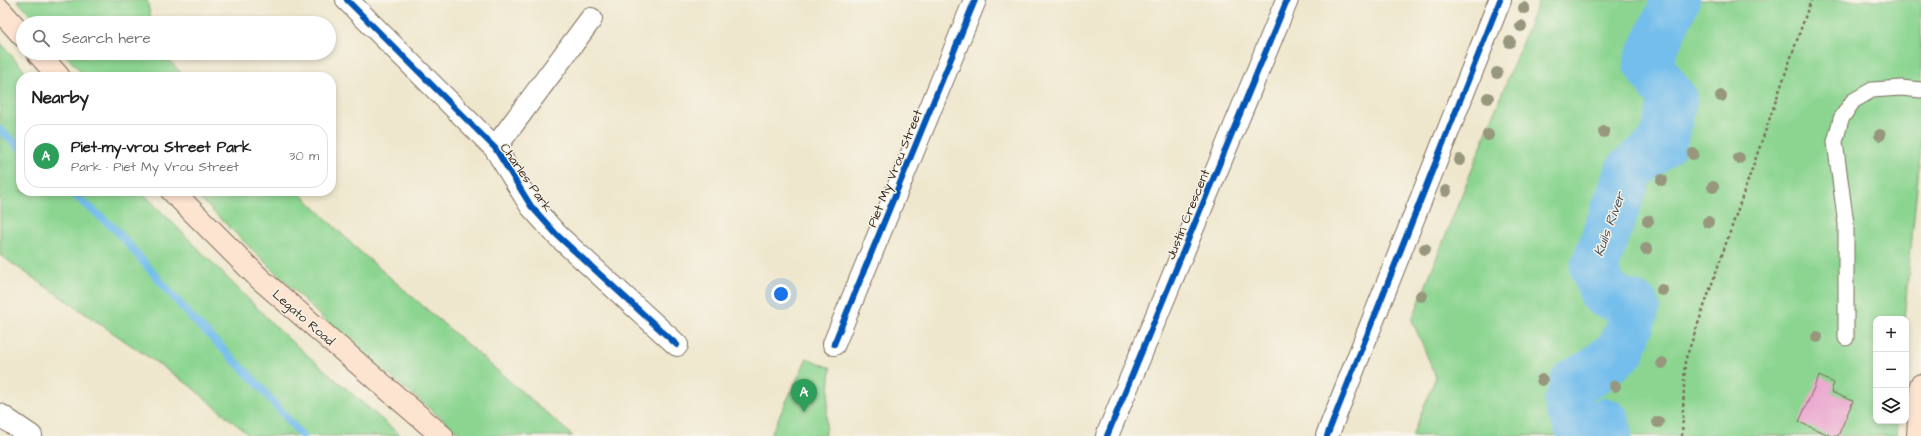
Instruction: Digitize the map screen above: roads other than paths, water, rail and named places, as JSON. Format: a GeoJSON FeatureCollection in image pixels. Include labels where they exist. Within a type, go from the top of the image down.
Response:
{"type":"FeatureCollection","features":[{"type":"Feature","properties":{"kind":"street","name":"Charles Park"},"geometry":{"type":"LineString","coordinates":[[347,0],[495,148],[531,206],[557,235],[677,345]]}},
{"type":"Feature","properties":{"kind":"street","name":"Piet My Vrou Street"},"geometry":{"type":"LineString","coordinates":[[834,344],[975,0]]}},
{"type":"Feature","properties":{"kind":"street","name":"Justin Crescent"},"geometry":{"type":"LineString","coordinates":[[1107,436],[1287,0]]}},
{"type":"Feature","properties":{"kind":"street"},"geometry":{"type":"LineString","coordinates":[[1328,436],[1500,0]]}},
{"type":"Feature","properties":{"kind":"street"},"geometry":{"type":"LineString","coordinates":[[0,10],[16,28]]}},
{"type":"Feature","properties":{"kind":"street","name":"Charles Park"},"geometry":{"type":"LineString","coordinates":[[495,148],[591,19]]}},
{"type":"Feature","properties":{"kind":"street"},"geometry":{"type":"LineString","coordinates":[[44,60],[55,72]]}},
{"type":"Feature","properties":{"kind":"street","name":"Legato Road"},"geometry":{"type":"LineString","coordinates":[[177,196],[260,279],[442,436]]}},
{"type":"Feature","properties":{"kind":"street"},"geometry":{"type":"LineString","coordinates":[[1918,436],[1921,385]]}},
{"type":"Feature","properties":{"kind":"street"},"geometry":{"type":"LineString","coordinates":[[0,415],[31,436]]}},
{"type":"Feature","properties":{"kind":"lane"},"geometry":{"type":"LineString","coordinates":[[1846,338],[1846,224],[1835,142],[1841,119],[1853,101],[1872,90],[1901,88],[1921,90]]}},
{"type":"Feature","properties":{"kind":"waterway","name":"Kuils River"},"geometry":{"type":"LineString","coordinates":[[1608,436],[1606,422],[1582,434],[1568,404],[1574,382],[1591,374],[1622,349],[1636,307],[1603,293],[1594,268],[1629,171],[1663,143],[1673,99],[1647,63],[1676,0]]}},
{"type":"Feature","properties":{"kind":"waterway"},"geometry":{"type":"LineString","coordinates":[[0,130],[16,144]]}},
{"type":"Feature","properties":{"kind":"waterway"},"geometry":{"type":"LineString","coordinates":[[76,196],[115,229],[192,318],[256,382],[302,436]]}},
{"type":"Feature","properties":{"kind":"place","name":"Piet-my-vrou Street Park"},"geometry":{"type":"Point","coordinates":[804,412]}}]}
